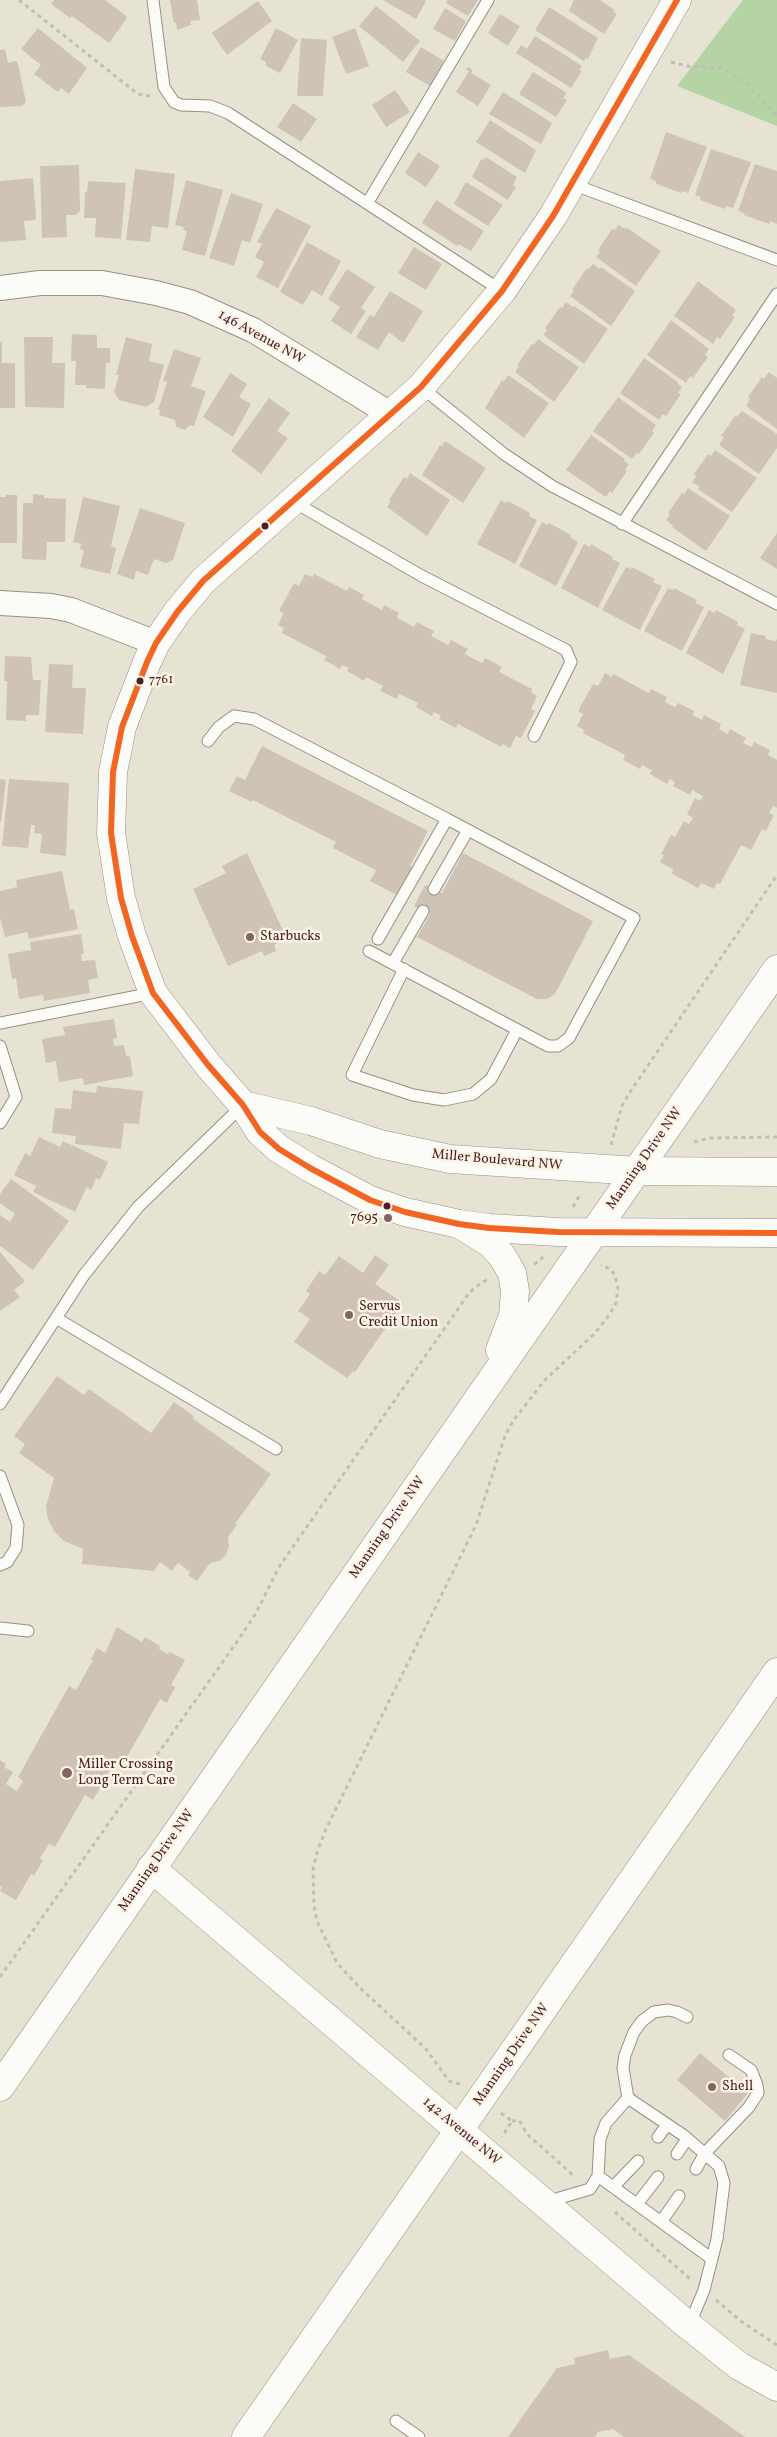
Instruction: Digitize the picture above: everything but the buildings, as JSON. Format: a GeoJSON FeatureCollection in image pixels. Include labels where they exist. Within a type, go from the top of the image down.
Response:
{"type":"FeatureCollection","features":[{"type":"Feature","properties":{"kind":"street"},"geometry":{"type":"LineString","coordinates":[[677,0],[572,184],[502,291],[422,387],[203,581],[178,611],[156,643],[138,680],[122,728],[114,764],[111,833],[121,898],[132,936],[153,993],[208,1065],[243,1105],[260,1132],[279,1149],[333,1182],[370,1200],[405,1212],[459,1224],[489,1228],[595,1232],[777,1232]]}},
{"type":"Feature","properties":{"kind":"street","name":"146 Avenue NW"},"geometry":{"type":"LineString","coordinates":[[0,288],[40,283],[102,283],[156,293],[190,302],[253,330],[392,415]]}},
{"type":"Feature","properties":{"kind":"street"},"geometry":{"type":"LineString","coordinates":[[0,603],[51,606],[72,610],[156,643]]}},
{"type":"Feature","properties":{"kind":"street","name":"Manning Drive NW"},"geometry":{"type":"LineString","coordinates":[[0,2087],[777,969]]}},
{"type":"Feature","properties":{"kind":"street","name":"Miller Boulevard NW"},"geometry":{"type":"LineString","coordinates":[[243,1105],[311,1121],[380,1144],[417,1153],[482,1162],[638,1170],[777,1172]]}},
{"type":"Feature","properties":{"kind":"street"},"geometry":{"type":"LineString","coordinates":[[459,1224],[490,1244],[502,1256],[512,1273],[515,1291],[513,1316],[486,1386]]}},
{"type":"Feature","properties":{"kind":"street","name":"Manning Drive NW"},"geometry":{"type":"LineString","coordinates":[[246,2437],[777,1672]]}},
{"type":"Feature","properties":{"kind":"street","name":"142 Avenue NW"},"geometry":{"type":"LineString","coordinates":[[151,1868],[689,2326],[739,2366],[777,2387]]}},
{"type":"Feature","properties":{"kind":"lane"},"geometry":{"type":"LineString","coordinates":[[153,0],[162,77],[167,94],[174,102],[181,105],[210,106],[228,113],[368,202],[502,291]]}},
{"type":"Feature","properties":{"kind":"lane"},"geometry":{"type":"LineString","coordinates":[[368,202],[488,0]]}},
{"type":"Feature","properties":{"kind":"lane"},"geometry":{"type":"LineString","coordinates":[[572,184],[777,260]]}},
{"type":"Feature","properties":{"kind":"lane"},"geometry":{"type":"LineString","coordinates":[[622,524],[777,294]]}},
{"type":"Feature","properties":{"kind":"lane"},"geometry":{"type":"LineString","coordinates":[[422,387],[504,454],[552,486],[777,604]]}},
{"type":"Feature","properties":{"kind":"lane"},"geometry":{"type":"LineString","coordinates":[[294,502],[420,575],[566,650],[571,662],[534,736]]}},
{"type":"Feature","properties":{"kind":"lane"},"geometry":{"type":"LineString","coordinates":[[208,741],[219,727],[234,716],[254,719],[634,918],[569,1038],[558,1046],[548,1046],[369,950]]}},
{"type":"Feature","properties":{"kind":"lane"},"geometry":{"type":"LineString","coordinates":[[378,939],[447,819]]}},
{"type":"Feature","properties":{"kind":"lane"},"geometry":{"type":"LineString","coordinates":[[434,890],[468,830]]}},
{"type":"Feature","properties":{"kind":"lane"},"geometry":{"type":"LineString","coordinates":[[393,963],[423,911]]}},
{"type":"Feature","properties":{"kind":"lane"},"geometry":{"type":"LineString","coordinates":[[404,969],[352,1075],[414,1095],[444,1100],[473,1094],[491,1079],[517,1030]]}},
{"type":"Feature","properties":{"kind":"lane"},"geometry":{"type":"LineString","coordinates":[[0,1023],[153,993]]}},
{"type":"Feature","properties":{"kind":"lane"},"geometry":{"type":"LineString","coordinates":[[0,1046],[16,1097],[0,1122]]}},
{"type":"Feature","properties":{"kind":"lane"},"geometry":{"type":"LineString","coordinates":[[0,1404],[84,1275],[138,1207],[243,1105]]}},
{"type":"Feature","properties":{"kind":"lane"},"geometry":{"type":"LineString","coordinates":[[56,1318],[276,1449]]}},
{"type":"Feature","properties":{"kind":"lane"},"geometry":{"type":"LineString","coordinates":[[0,1476],[18,1525],[16,1548],[7,1562],[0,1565]]}},
{"type":"Feature","properties":{"kind":"lane"},"geometry":{"type":"LineString","coordinates":[[0,1628],[28,1631]]}},
{"type":"Feature","properties":{"kind":"lane"},"geometry":{"type":"LineString","coordinates":[[688,2017],[668,2010],[654,2012],[642,2021],[634,2032],[625,2055],[623,2068],[628,2098],[667,2124],[720,2166],[724,2183],[722,2210],[704,2290],[689,2326]]}},
{"type":"Feature","properties":{"kind":"lane"},"geometry":{"type":"LineString","coordinates":[[696,2170],[705,2153],[738,2120],[758,2093],[751,2070],[729,2055]]}},
{"type":"Feature","properties":{"kind":"lane"},"geometry":{"type":"LineString","coordinates":[[544,2203],[590,2189],[598,2176],[600,2139],[606,2123],[628,2098]]}},
{"type":"Feature","properties":{"kind":"lane"},"geometry":{"type":"LineString","coordinates":[[658,2137],[667,2124]]}},
{"type":"Feature","properties":{"kind":"lane"},"geometry":{"type":"LineString","coordinates":[[677,2154],[687,2139]]}},
{"type":"Feature","properties":{"kind":"lane"},"geometry":{"type":"LineString","coordinates":[[613,2188],[638,2161]]}},
{"type":"Feature","properties":{"kind":"lane"},"geometry":{"type":"LineString","coordinates":[[598,2176],[712,2259]]}},
{"type":"Feature","properties":{"kind":"lane"},"geometry":{"type":"LineString","coordinates":[[636,2204],[658,2177]]}},
{"type":"Feature","properties":{"kind":"lane"},"geometry":{"type":"LineString","coordinates":[[661,2222],[679,2196]]}},
{"type":"Feature","properties":{"kind":"lane"},"geometry":{"type":"LineString","coordinates":[[396,2421],[419,2437]]}},
{"type":"Feature","properties":{"kind":"path"},"geometry":{"type":"LineString","coordinates":[[19,0],[138,94],[148,97],[167,94]]}},
{"type":"Feature","properties":{"kind":"path"},"geometry":{"type":"LineString","coordinates":[[647,52],[678,65],[721,68],[749,86],[777,115]]}},
{"type":"Feature","properties":{"kind":"path"},"geometry":{"type":"LineString","coordinates":[[613,1141],[618,1120],[628,1095],[777,875]]}},
{"type":"Feature","properties":{"kind":"path"},"geometry":{"type":"LineString","coordinates":[[694,1142],[709,1138],[777,1137]]}},
{"type":"Feature","properties":{"kind":"path"},"geometry":{"type":"LineString","coordinates":[[570,1212],[584,1189]]}},
{"type":"Feature","properties":{"kind":"path"},"geometry":{"type":"LineString","coordinates":[[599,1264],[610,1269],[615,1275],[618,1294],[616,1303],[610,1314],[594,1333],[544,1381],[513,1421],[469,1542],[326,1829],[313,1869],[314,1904],[317,1921],[336,1962],[359,1988],[426,2048],[449,2081],[456,2084],[464,2084],[512,2121],[518,2120],[527,2134],[704,2290],[742,2322],[777,2346]]}},
{"type":"Feature","properties":{"kind":"path"},"geometry":{"type":"LineString","coordinates":[[0,1977],[241,1636],[256,1613],[279,1567],[467,1296],[481,1283],[491,1279]]}},
{"type":"Feature","properties":{"kind":"path"},"geometry":{"type":"LineString","coordinates":[[490,2157],[512,2121]]}},
{"type":"Feature","properties":{"kind":"green space"},"geometry":{"type":"Polygon","coordinates":[[[743,0],[777,0],[777,126],[677,86],[743,0]]]}},
{"type":"Feature","properties":{"kind":"transit line"},"geometry":{"type":"LineString","coordinates":[[677,0],[553,216],[502,291],[421,387],[203,581],[178,611],[156,643],[122,727],[113,772],[111,833],[121,898],[132,936],[153,993],[208,1065],[243,1105],[260,1132],[279,1149],[310,1168],[370,1200],[405,1212],[459,1224],[489,1228],[558,1232],[777,1233]]}},
{"type":"Feature","properties":{"kind":"place","name":"7761"},"geometry":{"type":"Point","coordinates":[140,681]}},
{"type":"Feature","properties":{"kind":"place","name":"Starbucks"},"geometry":{"type":"Point","coordinates":[250,937]}},
{"type":"Feature","properties":{"kind":"place","name":"7695"},"geometry":{"type":"Point","coordinates":[388,1218]}},
{"type":"Feature","properties":{"kind":"place","name":"Servus Credit Union"},"geometry":{"type":"Point","coordinates":[349,1315]}},
{"type":"Feature","properties":{"kind":"place","name":"Miller Crossing Long Term Care"},"geometry":{"type":"Point","coordinates":[67,1773]}},
{"type":"Feature","properties":{"kind":"place","name":"Shell"},"geometry":{"type":"Point","coordinates":[712,2087]}}]}
